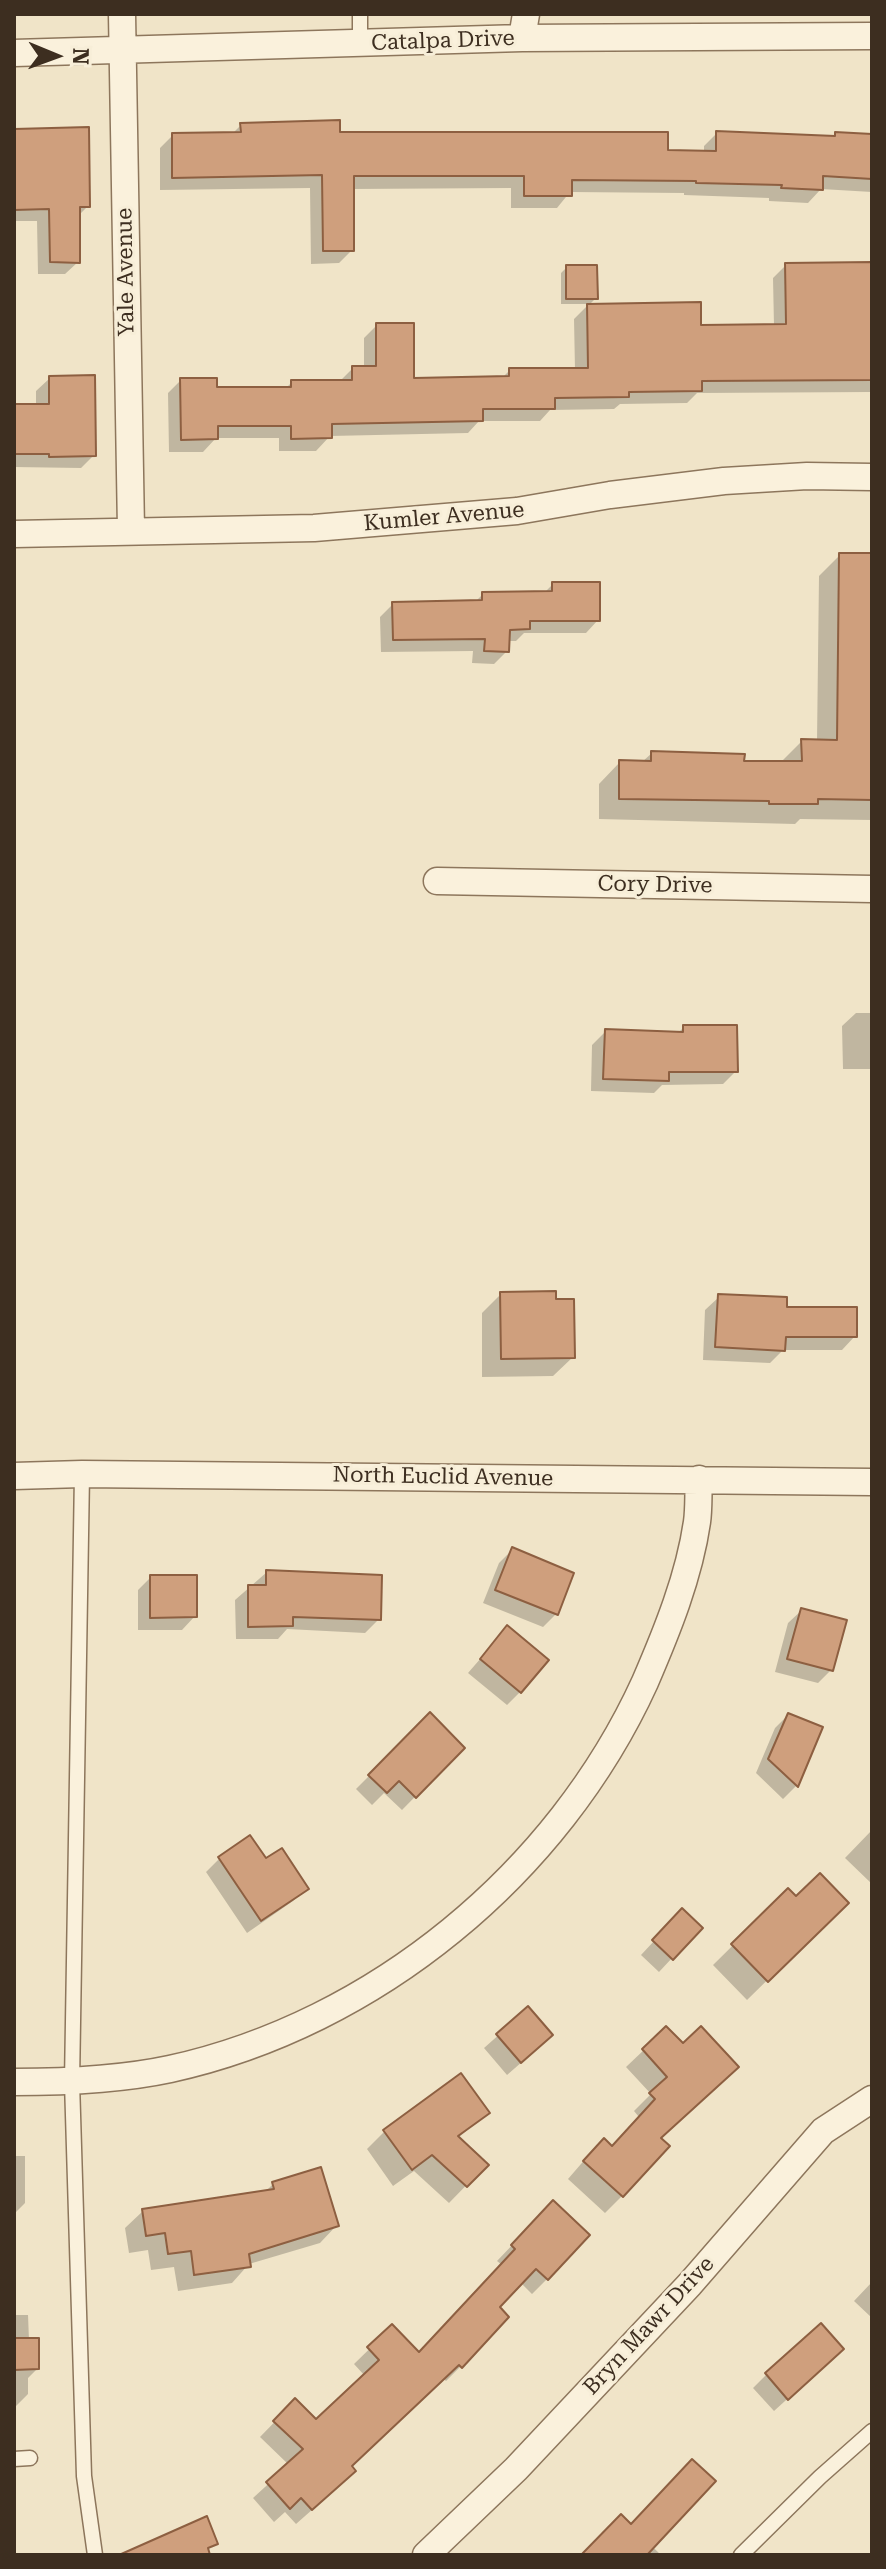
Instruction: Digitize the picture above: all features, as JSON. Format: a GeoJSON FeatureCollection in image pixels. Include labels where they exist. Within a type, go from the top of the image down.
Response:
{"type":"FeatureCollection","features":[{"type":"Feature","properties":{"kind":"street","name":"Yale Avenue"},"geometry":{"type":"LineString","coordinates":[[122,14],[131,530]]}},
{"type":"Feature","properties":{"kind":"street","name":"Catalpa Drive"},"geometry":{"type":"LineString","coordinates":[[14,53],[360,45],[524,26],[872,36]]}},
{"type":"Feature","properties":{"kind":"street","name":"Kumler Avenue"},"geometry":{"type":"LineString","coordinates":[[14,534],[314,528],[394,523],[517,511],[610,495],[724,481],[807,476],[872,477]]}},
{"type":"Feature","properties":{"kind":"street","name":"Cory Drive"},"geometry":{"type":"LineString","coordinates":[[437,881],[872,889]]}},
{"type":"Feature","properties":{"kind":"street","name":"North Euclid Avenue"},"geometry":{"type":"LineString","coordinates":[[14,1476],[82,1474],[872,1482]]}},
{"type":"Feature","properties":{"kind":"street"},"geometry":{"type":"LineString","coordinates":[[14,2082],[72,2082],[170,2069],[241,2048],[317,2017],[388,1977],[423,1952],[510,1879],[584,1788],[637,1699],[659,1651],[679,1594],[697,1521],[699,1479]]}},
{"type":"Feature","properties":{"kind":"street","name":"Bryn Mawr Drive"},"geometry":{"type":"LineString","coordinates":[[426,2555],[516,2469],[657,2319],[823,2131],[872,2099]]}},
{"type":"Feature","properties":{"kind":"lane"},"geometry":{"type":"LineString","coordinates":[[360,14],[360,45]]}},
{"type":"Feature","properties":{"kind":"lane"},"geometry":{"type":"LineString","coordinates":[[82,1474],[72,2082],[84,2476],[95,2555]]}},
{"type":"Feature","properties":{"kind":"lane"},"geometry":{"type":"LineString","coordinates":[[741,2555],[872,2431]]}},
{"type":"Feature","properties":{"kind":"lane"},"geometry":{"type":"LineString","coordinates":[[14,2459],[30,2458]]}},
{"type":"Feature","properties":{"kind":"building"},"geometry":{"type":"Polygon","coordinates":[[[340,120],[340,132],[668,132],[668,150],[716,151],[716,131],[835,136],[835,132],[872,134],[872,179],[823,176],[823,190],[696,181],[572,180],[572,196],[524,196],[524,176],[354,176],[354,251],[323,251],[322,175],[172,178],[172,133],[241,132],[240,123],[340,120]]]}},
{"type":"Feature","properties":{"kind":"building"},"geometry":{"type":"Polygon","coordinates":[[[89,127],[90,207],[80,207],[80,263],[50,262],[49,209],[14,210],[14,129],[89,127]]]}},
{"type":"Feature","properties":{"kind":"building"},"geometry":{"type":"Polygon","coordinates":[[[872,262],[872,380],[702,381],[702,391],[629,392],[629,397],[555,398],[555,409],[483,409],[483,421],[332,424],[332,438],[291,439],[291,426],[218,426],[218,439],[181,440],[180,378],[217,378],[217,387],[291,387],[291,380],[352,380],[352,366],[376,366],[376,323],[414,323],[414,378],[509,376],[509,368],[588,368],[587,304],[701,302],[701,325],[786,324],[785,263],[872,262]]]}},
{"type":"Feature","properties":{"kind":"building"},"geometry":{"type":"Polygon","coordinates":[[[566,265],[597,265],[598,299],[566,299],[566,265]]]}},
{"type":"Feature","properties":{"kind":"building"},"geometry":{"type":"Polygon","coordinates":[[[95,375],[96,456],[14,454],[14,404],[49,404],[49,376],[95,375]]]}},
{"type":"Feature","properties":{"kind":"building"},"geometry":{"type":"Polygon","coordinates":[[[839,553],[872,553],[872,800],[818,799],[818,804],[769,804],[769,801],[619,799],[619,760],[651,761],[651,751],[745,754],[744,761],[802,761],[801,739],[837,740],[839,553]]]}},
{"type":"Feature","properties":{"kind":"building"},"geometry":{"type":"Polygon","coordinates":[[[552,582],[600,582],[600,621],[530,621],[530,629],[510,630],[509,652],[484,651],[485,639],[393,640],[392,602],[482,600],[482,592],[552,591],[552,582]]]}},
{"type":"Feature","properties":{"kind":"building"},"geometry":{"type":"Polygon","coordinates":[[[683,1025],[737,1025],[738,1072],[669,1072],[669,1081],[603,1079],[605,1029],[683,1032],[683,1025]]]}},
{"type":"Feature","properties":{"kind":"building"},"geometry":{"type":"Polygon","coordinates":[[[556,1291],[556,1299],[574,1299],[575,1358],[501,1359],[500,1292],[556,1291]]]}},
{"type":"Feature","properties":{"kind":"building"},"geometry":{"type":"Polygon","coordinates":[[[718,1294],[787,1297],[787,1307],[857,1307],[857,1337],[786,1337],[785,1351],[715,1347],[718,1294]]]}},
{"type":"Feature","properties":{"kind":"building"},"geometry":{"type":"Polygon","coordinates":[[[512,1547],[574,1573],[558,1615],[495,1590],[512,1547]]]}},
{"type":"Feature","properties":{"kind":"building"},"geometry":{"type":"Polygon","coordinates":[[[266,1570],[382,1575],[381,1620],[293,1617],[293,1626],[248,1627],[248,1585],[266,1585],[266,1570]]]}},
{"type":"Feature","properties":{"kind":"building"},"geometry":{"type":"Polygon","coordinates":[[[150,1575],[197,1575],[197,1617],[150,1618],[150,1575]]]}},
{"type":"Feature","properties":{"kind":"building"},"geometry":{"type":"Polygon","coordinates":[[[801,1608],[847,1620],[833,1671],[787,1659],[801,1608]]]}},
{"type":"Feature","properties":{"kind":"building"},"geometry":{"type":"Polygon","coordinates":[[[507,1625],[549,1660],[521,1693],[480,1659],[507,1625]]]}},
{"type":"Feature","properties":{"kind":"building"},"geometry":{"type":"Polygon","coordinates":[[[430,1712],[465,1748],[416,1798],[399,1781],[387,1793],[368,1775],[430,1712]]]}},
{"type":"Feature","properties":{"kind":"building"},"geometry":{"type":"Polygon","coordinates":[[[788,1713],[823,1727],[798,1787],[768,1759],[788,1713]]]}},
{"type":"Feature","properties":{"kind":"building"},"geometry":{"type":"Polygon","coordinates":[[[250,1835],[266,1858],[282,1848],[309,1889],[261,1921],[218,1857],[250,1835]]]}},
{"type":"Feature","properties":{"kind":"building"},"geometry":{"type":"Polygon","coordinates":[[[820,1873],[849,1903],[768,1982],[731,1944],[788,1888],[796,1896],[820,1873]]]}},
{"type":"Feature","properties":{"kind":"building"},"geometry":{"type":"Polygon","coordinates":[[[682,1908],[703,1928],[673,1960],[652,1940],[682,1908]]]}},
{"type":"Feature","properties":{"kind":"building"},"geometry":{"type":"Polygon","coordinates":[[[528,2006],[553,2035],[521,2063],[496,2034],[528,2006]]]}},
{"type":"Feature","properties":{"kind":"building"},"geometry":{"type":"Polygon","coordinates":[[[666,2026],[683,2043],[701,2026],[739,2067],[661,2138],[670,2146],[623,2197],[583,2161],[604,2138],[612,2146],[655,2099],[649,2093],[667,2077],[642,2049],[666,2026]]]}},
{"type":"Feature","properties":{"kind":"building"},"geometry":{"type":"Polygon","coordinates":[[[461,2073],[490,2113],[458,2136],[489,2165],[467,2187],[432,2155],[412,2170],[383,2130],[461,2073]]]}},
{"type":"Feature","properties":{"kind":"building"},"geometry":{"type":"Polygon","coordinates":[[[321,2167],[339,2226],[249,2254],[251,2267],[194,2275],[191,2251],[168,2254],[165,2233],[146,2236],[142,2209],[274,2189],[272,2182],[321,2167]]]}},
{"type":"Feature","properties":{"kind":"building"},"geometry":{"type":"Polygon","coordinates":[[[553,2200],[590,2235],[548,2280],[536,2269],[500,2307],[509,2317],[462,2368],[459,2365],[352,2466],[356,2471],[312,2510],[301,2498],[290,2509],[266,2482],[303,2449],[273,2421],[295,2398],[316,2419],[379,2360],[367,2347],[392,2324],[419,2352],[515,2249],[511,2245],[553,2200]]]}},
{"type":"Feature","properties":{"kind":"building"},"geometry":{"type":"Polygon","coordinates":[[[821,2323],[844,2349],[788,2400],[765,2373],[821,2323]]]}},
{"type":"Feature","properties":{"kind":"building"},"geometry":{"type":"Polygon","coordinates":[[[14,2338],[39,2338],[39,2369],[14,2370],[14,2338]]]}},
{"type":"Feature","properties":{"kind":"building"},"geometry":{"type":"Polygon","coordinates":[[[692,2459],[716,2481],[647,2555],[581,2555],[621,2514],[631,2524],[692,2459]]]}},
{"type":"Feature","properties":{"kind":"building"},"geometry":{"type":"Polygon","coordinates":[[[207,2516],[218,2544],[208,2548],[210,2555],[119,2555],[207,2516]]]}}]}
